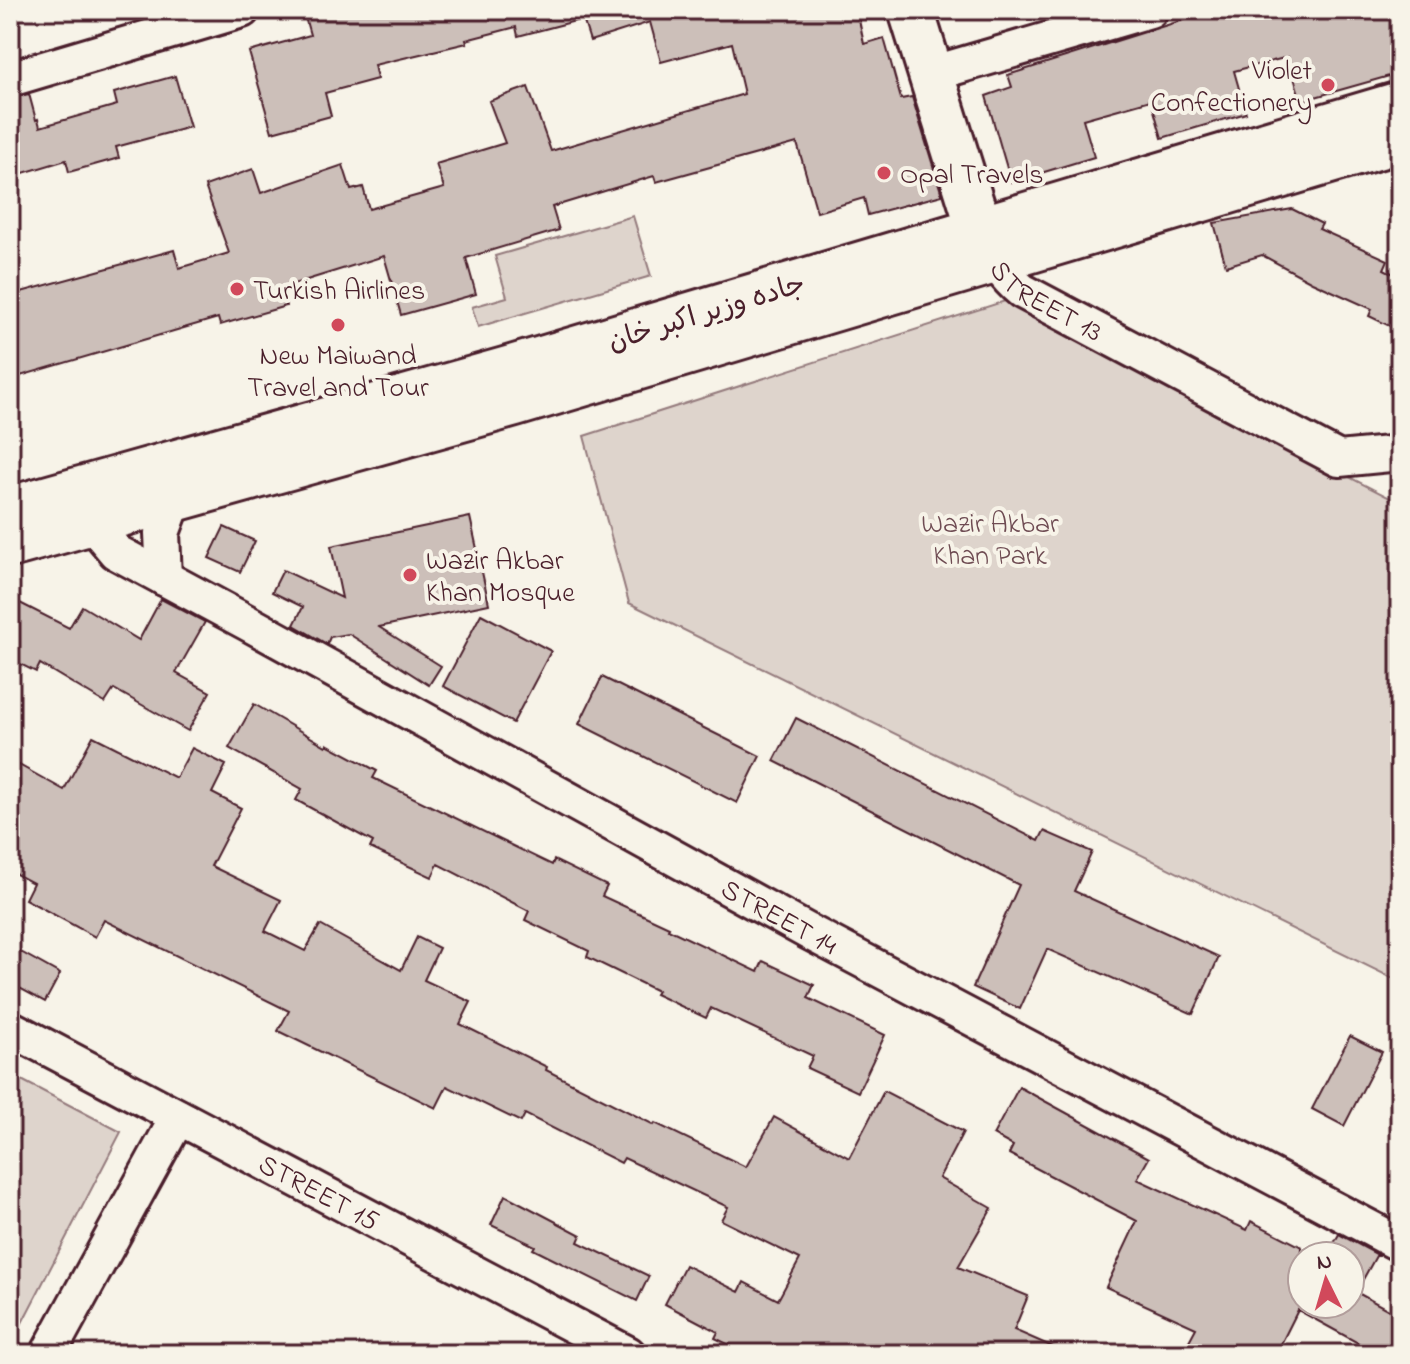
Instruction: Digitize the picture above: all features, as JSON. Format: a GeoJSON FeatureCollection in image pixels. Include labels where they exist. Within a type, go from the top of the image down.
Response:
{"type":"FeatureCollection","features":[{"type":"Feature","properties":{"kind":"main road","name":"STREET 13"},"geometry":{"type":"LineString","coordinates":[[911,10],[972,206],[989,244]]}},
{"type":"Feature","properties":{"kind":"main road","name":"جاده وزیر اکبر خان"},"geometry":{"type":"LineString","coordinates":[[10,509],[505,370],[989,244],[1400,104]]}},
{"type":"Feature","properties":{"kind":"main road"},"geometry":{"type":"LineString","coordinates":[[10,545],[515,404],[989,244],[1400,140]]}},
{"type":"Feature","properties":{"kind":"street"},"geometry":{"type":"LineString","coordinates":[[10,79],[177,20],[242,10]]}},
{"type":"Feature","properties":{"kind":"street"},"geometry":{"type":"LineString","coordinates":[[931,74],[1150,10]]}},
{"type":"Feature","properties":{"kind":"street","name":"STREET 13"},"geometry":{"type":"LineString","coordinates":[[989,244],[1003,274],[1022,291],[1339,459],[1400,453]]}},
{"type":"Feature","properties":{"kind":"street"},"geometry":{"type":"LineString","coordinates":[[164,578],[162,533],[175,498]]}},
{"type":"Feature","properties":{"kind":"street","name":"STREET 14"},"geometry":{"type":"LineString","coordinates":[[91,522],[116,552],[809,932],[1400,1244]]}},
{"type":"Feature","properties":{"kind":"street","name":"STREET 15"},"geometry":{"type":"LineString","coordinates":[[10,1028],[628,1354]]}},
{"type":"Feature","properties":{"kind":"street"},"geometry":{"type":"LineString","coordinates":[[48,1354],[178,1117]]}},
{"type":"Feature","properties":{"kind":"green space"},"geometry":{"type":"Polygon","coordinates":[[[633,216],[651,276],[478,327],[472,307],[507,297],[495,256],[633,216]]]}},
{"type":"Feature","properties":{"kind":"green space","name":"Wazir Akbar Khan Park"},"geometry":{"type":"Polygon","coordinates":[[[1005,301],[1400,503],[1400,982],[629,603],[584,436],[1005,301]]]}},
{"type":"Feature","properties":{"kind":"green space"},"geometry":{"type":"Polygon","coordinates":[[[10,1074],[121,1132],[10,1346],[10,1074]]]}},
{"type":"Feature","properties":{"kind":"building"},"geometry":{"type":"Polygon","coordinates":[[[303,10],[857,10],[864,44],[884,38],[901,99],[912,97],[942,195],[868,215],[864,198],[817,212],[797,143],[656,182],[654,176],[552,207],[559,230],[466,258],[476,294],[401,315],[384,256],[281,288],[286,306],[220,325],[218,318],[10,379],[10,295],[174,250],[179,268],[229,253],[205,186],[253,169],[261,193],[343,165],[351,190],[363,187],[369,209],[444,188],[436,164],[505,143],[489,101],[528,87],[551,151],[744,94],[732,43],[661,62],[650,22],[590,41],[583,19],[518,36],[516,27],[466,40],[467,43],[374,65],[377,79],[325,93],[331,116],[272,132],[249,52],[310,35],[303,10]]]}},
{"type":"Feature","properties":{"kind":"building"},"geometry":{"type":"Polygon","coordinates":[[[1215,10],[1400,10],[1400,73],[1301,101],[1288,57],[1234,71],[1246,113],[1162,138],[1151,100],[1083,119],[1094,157],[1011,182],[986,96],[1012,87],[1008,75],[1215,10]]]}},
{"type":"Feature","properties":{"kind":"building"},"geometry":{"type":"Polygon","coordinates":[[[175,76],[190,127],[116,147],[119,158],[69,172],[66,160],[10,177],[10,98],[29,94],[40,127],[117,105],[114,93],[175,76]]]}},
{"type":"Feature","properties":{"kind":"building"},"geometry":{"type":"Polygon","coordinates":[[[1292,209],[1322,224],[1319,229],[1388,260],[1384,269],[1400,277],[1400,331],[1369,316],[1372,309],[1262,255],[1226,266],[1214,223],[1292,209]]]}},
{"type":"Feature","properties":{"kind":"building","name":"Wazir Akbar Khan Mosque"},"geometry":{"type":"Polygon","coordinates":[[[470,517],[489,604],[379,627],[441,666],[429,685],[349,634],[330,637],[327,644],[294,625],[303,607],[272,592],[283,570],[342,598],[331,546],[470,517]]]}},
{"type":"Feature","properties":{"kind":"building"},"geometry":{"type":"Polygon","coordinates":[[[224,527],[255,541],[240,572],[209,558],[224,527]]]}},
{"type":"Feature","properties":{"kind":"building"},"geometry":{"type":"Polygon","coordinates":[[[10,598],[69,628],[82,606],[139,640],[161,599],[205,622],[176,673],[210,692],[188,731],[114,689],[105,703],[40,664],[36,672],[10,659],[10,598]]]}},
{"type":"Feature","properties":{"kind":"building"},"geometry":{"type":"Polygon","coordinates":[[[481,614],[551,651],[513,723],[443,686],[481,614]]]}},
{"type":"Feature","properties":{"kind":"building"},"geometry":{"type":"Polygon","coordinates":[[[602,677],[760,756],[737,803],[579,724],[602,677]]]}},
{"type":"Feature","properties":{"kind":"building"},"geometry":{"type":"Polygon","coordinates":[[[254,704],[326,746],[377,771],[373,778],[552,865],[554,860],[607,886],[602,896],[758,972],[763,961],[814,985],[808,998],[885,1035],[858,1092],[807,1068],[813,1056],[711,1008],[706,1018],[655,994],[657,991],[587,957],[589,951],[525,920],[529,911],[438,864],[432,877],[370,848],[373,842],[296,800],[302,789],[229,748],[254,704]]]}},
{"type":"Feature","properties":{"kind":"building"},"geometry":{"type":"Polygon","coordinates":[[[796,718],[1039,841],[1044,831],[1092,852],[1074,891],[1219,957],[1193,1014],[1047,949],[1020,1009],[973,987],[1019,885],[774,761],[796,718]]]}},
{"type":"Feature","properties":{"kind":"building"},"geometry":{"type":"Polygon","coordinates":[[[93,736],[176,778],[192,748],[226,765],[212,793],[241,808],[211,866],[281,900],[265,931],[305,951],[320,925],[401,970],[417,937],[439,948],[424,980],[471,1002],[460,1024],[654,1125],[746,1167],[774,1117],[849,1158],[884,1091],[963,1132],[939,1178],[992,1208],[958,1267],[1028,1296],[1014,1330],[1069,1354],[748,1354],[715,1338],[718,1332],[665,1304],[685,1265],[739,1292],[744,1282],[778,1300],[800,1259],[721,1220],[728,1207],[624,1158],[621,1163],[525,1114],[521,1122],[447,1086],[436,1108],[278,1031],[289,1011],[104,920],[95,937],[25,899],[33,883],[10,871],[10,760],[64,790],[93,736]]]}},
{"type":"Feature","properties":{"kind":"building"},"geometry":{"type":"Polygon","coordinates":[[[10,946],[60,974],[45,1002],[10,983],[10,946]]]}},
{"type":"Feature","properties":{"kind":"building"},"geometry":{"type":"Polygon","coordinates":[[[1350,1036],[1382,1052],[1344,1126],[1312,1109],[1350,1036]]]}},
{"type":"Feature","properties":{"kind":"building"},"geometry":{"type":"Polygon","coordinates":[[[1019,1087],[1149,1158],[1137,1179],[1247,1230],[1251,1221],[1288,1240],[1286,1320],[1293,1320],[1276,1354],[1182,1354],[1196,1328],[1106,1287],[1137,1221],[1009,1154],[1013,1146],[993,1135],[1019,1087]]]}},
{"type":"Feature","properties":{"kind":"building"},"geometry":{"type":"Polygon","coordinates":[[[505,1195],[581,1235],[578,1242],[649,1276],[637,1301],[491,1225],[505,1195]]]}},
{"type":"Feature","properties":{"kind":"building"},"geometry":{"type":"Polygon","coordinates":[[[1339,1234],[1350,1240],[1336,1240],[1339,1234]]]}},
{"type":"Feature","properties":{"kind":"building"},"geometry":{"type":"Polygon","coordinates":[[[1366,1248],[1380,1256],[1376,1256],[1366,1274],[1366,1248]]]}},
{"type":"Feature","properties":{"kind":"building"},"geometry":{"type":"Polygon","coordinates":[[[1366,1297],[1400,1316],[1400,1354],[1378,1354],[1316,1320],[1366,1320],[1366,1297]]]}},
{"type":"Feature","properties":{"kind":"place","name":"Violet Confectionery"},"geometry":{"type":"Point","coordinates":[1328,85]}},
{"type":"Feature","properties":{"kind":"place","name":"Opal Travels"},"geometry":{"type":"Point","coordinates":[884,173]}},
{"type":"Feature","properties":{"kind":"place","name":"Turkish Airlines"},"geometry":{"type":"Point","coordinates":[237,289]}},
{"type":"Feature","properties":{"kind":"place","name":"New Maiwand Travel and Tour"},"geometry":{"type":"Point","coordinates":[338,325]}},
{"type":"Feature","properties":{"kind":"place","name":"Wazir Akbar Khan Mosque"},"geometry":{"type":"Point","coordinates":[410,575]}}]}
